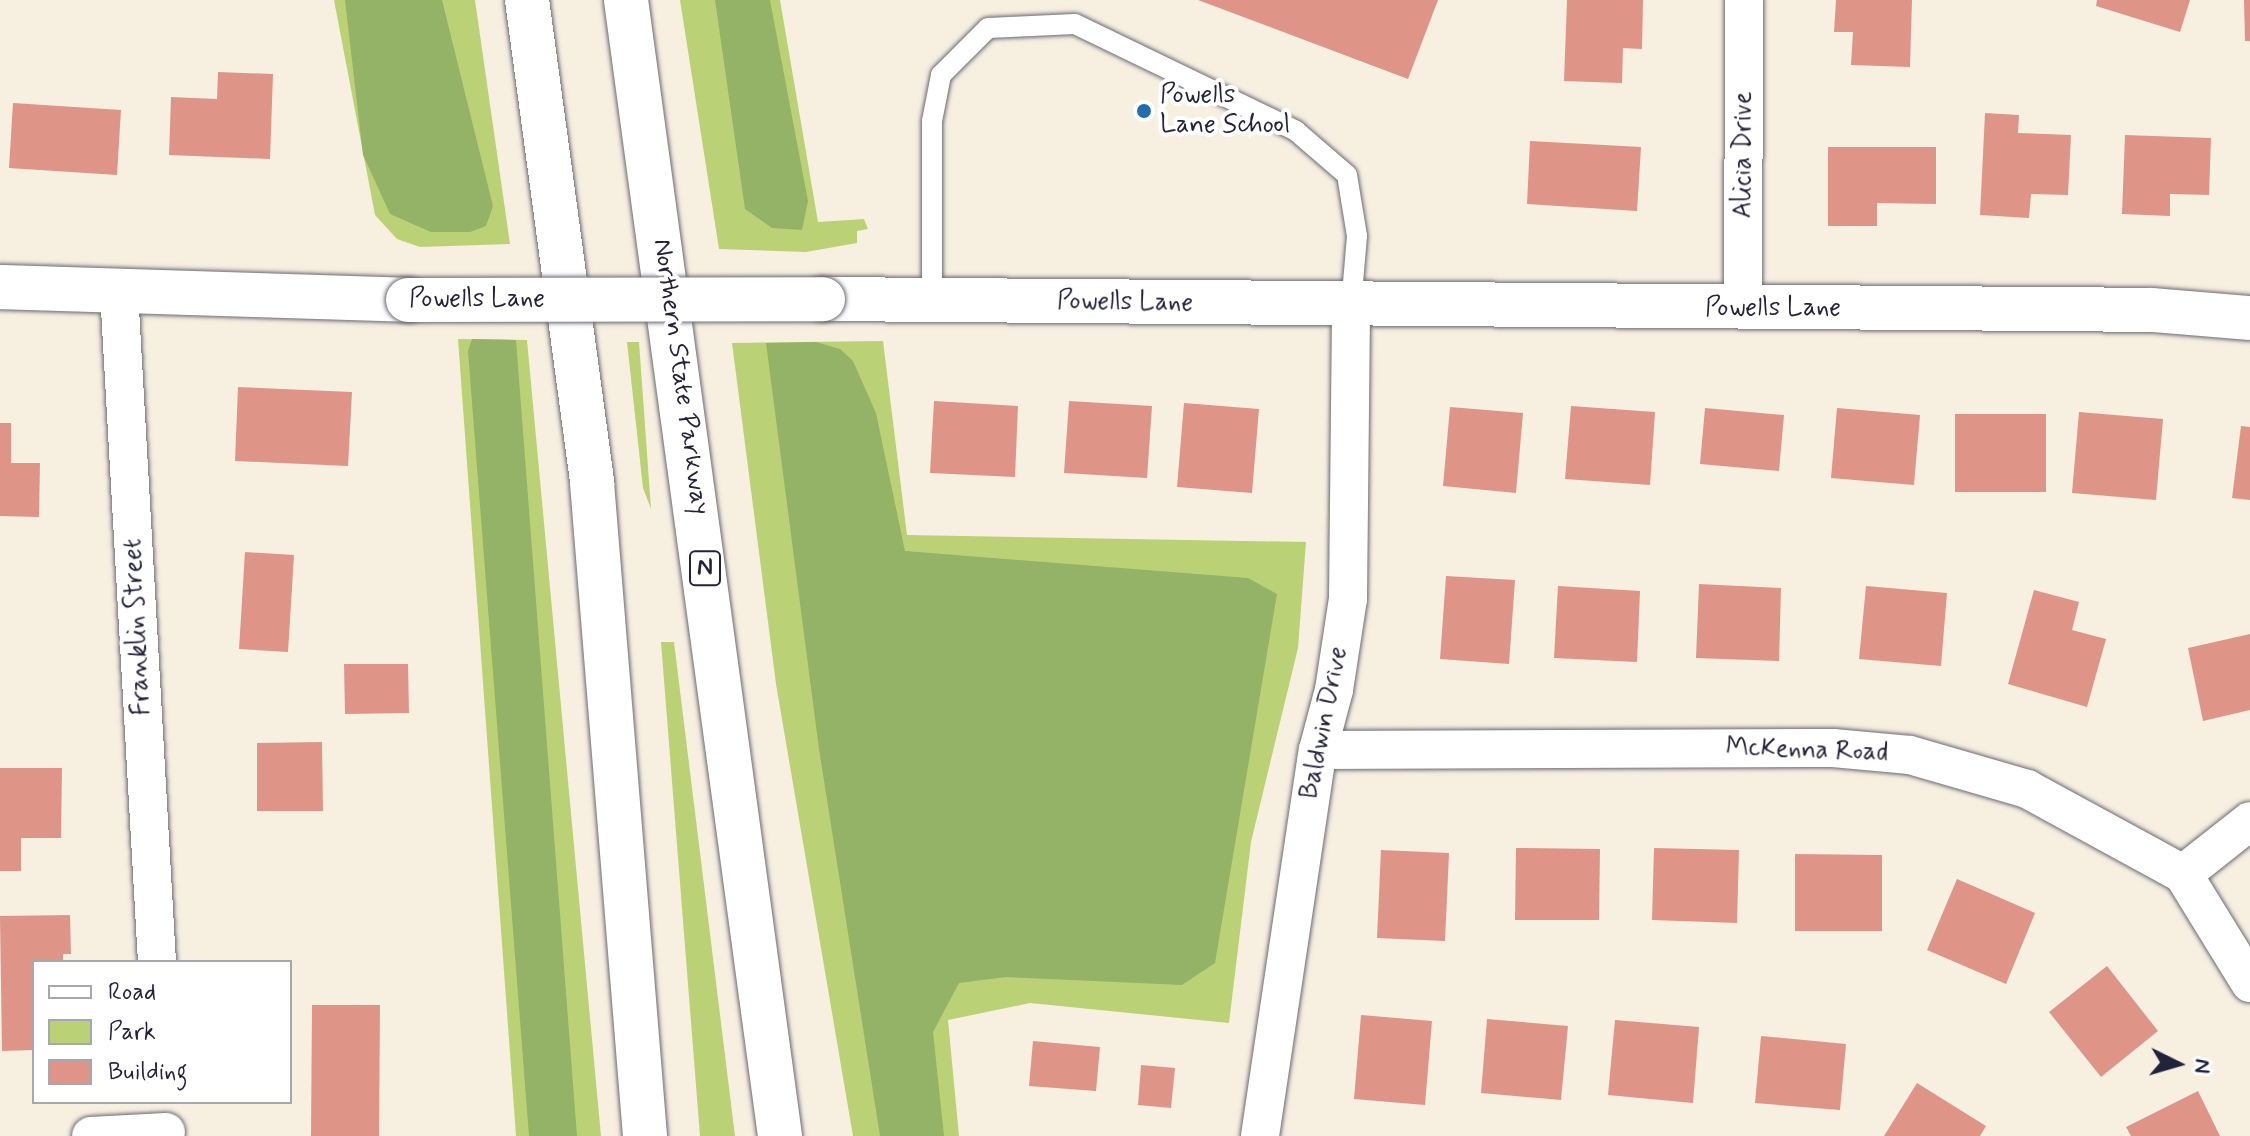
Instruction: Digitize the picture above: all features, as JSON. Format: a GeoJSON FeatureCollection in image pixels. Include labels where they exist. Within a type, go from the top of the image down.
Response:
{"type":"FeatureCollection","features":[{"type":"Feature","properties":{"kind":"main road"},"geometry":{"type":"LineString","coordinates":[[527,0],[592,483],[645,1136]]}},
{"type":"Feature","properties":{"kind":"main road","name":"Northern State Parkway"},"geometry":{"type":"LineString","coordinates":[[626,0],[780,1136]]}},
{"type":"Feature","properties":{"kind":"main road","name":"Powells Lane"},"geometry":{"type":"LineString","coordinates":[[0,287],[408,300],[823,299],[1351,306],[2152,310],[2250,318]]}},
{"type":"Feature","properties":{"kind":"street","name":"Alicia Drive"},"geometry":{"type":"LineString","coordinates":[[1743,309],[1744,0]]}},
{"type":"Feature","properties":{"kind":"street","name":"Franklin Street"},"geometry":{"type":"LineString","coordinates":[[119,291],[157,960]]}},
{"type":"Feature","properties":{"kind":"street","name":"Baldwin Drive"},"geometry":{"type":"LineString","coordinates":[[1260,1136],[1318,750],[1334,690],[1348,599],[1351,306]]}},
{"type":"Feature","properties":{"kind":"street","name":"McKenna Road"},"geometry":{"type":"LineString","coordinates":[[1318,750],[1833,748],[1910,755],[2027,789],[2183,874]]}},
{"type":"Feature","properties":{"kind":"street"},"geometry":{"type":"LineString","coordinates":[[2250,821],[2183,874],[2250,983]]}},
{"type":"Feature","properties":{"kind":"street"},"geometry":{"type":"LineString","coordinates":[[91,1136],[166,1123]]}},
{"type":"Feature","properties":{"kind":"lane"},"geometry":{"type":"LineString","coordinates":[[932,300],[932,121],[941,75],[988,28],[1075,24],[1296,131],[1347,175],[1357,236],[1351,306]]}},
{"type":"Feature","properties":{"kind":"green space"},"geometry":{"type":"Polygon","coordinates":[[[334,0],[475,0],[510,244],[420,247],[397,239],[375,215],[334,0]]]}},
{"type":"Feature","properties":{"kind":"green space"},"geometry":{"type":"Polygon","coordinates":[[[345,0],[442,0],[493,206],[486,226],[470,232],[431,232],[390,214],[363,155],[345,0]]]}},
{"type":"Feature","properties":{"kind":"green space"},"geometry":{"type":"Polygon","coordinates":[[[680,0],[780,0],[818,222],[864,219],[868,229],[857,231],[857,243],[806,252],[719,249],[680,0]]]}},
{"type":"Feature","properties":{"kind":"green space"},"geometry":{"type":"Polygon","coordinates":[[[715,0],[770,0],[808,201],[802,230],[772,228],[745,209],[715,0]]]}},
{"type":"Feature","properties":{"kind":"green space"},"geometry":{"type":"Polygon","coordinates":[[[458,339],[527,340],[601,1136],[516,1136],[458,339]]]}},
{"type":"Feature","properties":{"kind":"green space"},"geometry":{"type":"Polygon","coordinates":[[[472,339],[516,340],[577,1136],[529,1136],[468,351],[472,339]]]}},
{"type":"Feature","properties":{"kind":"green space"},"geometry":{"type":"Polygon","coordinates":[[[883,341],[907,535],[1306,542],[1298,648],[1251,842],[1229,1023],[1030,1003],[948,1020],[959,1136],[853,1136],[776,684],[732,343],[883,341]]]}},
{"type":"Feature","properties":{"kind":"green space"},"geometry":{"type":"Polygon","coordinates":[[[627,342],[639,342],[651,509],[643,488],[627,342]]]}},
{"type":"Feature","properties":{"kind":"green space"},"geometry":{"type":"Polygon","coordinates":[[[816,342],[840,349],[853,361],[876,413],[905,551],[1248,578],[1277,594],[1215,963],[1182,985],[1006,977],[959,983],[933,1032],[944,1136],[880,1136],[819,749],[766,343],[816,342]]]}},
{"type":"Feature","properties":{"kind":"green space"},"geometry":{"type":"Polygon","coordinates":[[[661,642],[674,642],[735,1136],[700,1136],[661,642]]]}},
{"type":"Feature","properties":{"kind":"building"},"geometry":{"type":"Polygon","coordinates":[[[1198,0],[1438,0],[1408,79],[1198,0]]]}},
{"type":"Feature","properties":{"kind":"building"},"geometry":{"type":"Polygon","coordinates":[[[1567,0],[1643,0],[1642,49],[1623,48],[1622,83],[1564,81],[1567,0]]]}},
{"type":"Feature","properties":{"kind":"building"},"geometry":{"type":"Polygon","coordinates":[[[1836,0],[1912,0],[1910,67],[1851,65],[1853,32],[1834,32],[1836,0]]]}},
{"type":"Feature","properties":{"kind":"building"},"geometry":{"type":"Polygon","coordinates":[[[2097,0],[2190,0],[2180,32],[2096,6],[2097,0]]]}},
{"type":"Feature","properties":{"kind":"building"},"geometry":{"type":"Polygon","coordinates":[[[2244,0],[2250,0],[2250,41],[2245,41],[2244,0]]]}},
{"type":"Feature","properties":{"kind":"building"},"geometry":{"type":"Polygon","coordinates":[[[218,72],[273,74],[270,159],[169,155],[171,97],[217,99],[218,72]]]}},
{"type":"Feature","properties":{"kind":"building"},"geometry":{"type":"Polygon","coordinates":[[[13,103],[121,110],[117,175],[9,168],[13,103]]]}},
{"type":"Feature","properties":{"kind":"building"},"geometry":{"type":"Polygon","coordinates":[[[1985,113],[2019,115],[2018,133],[2071,135],[2068,195],[2031,194],[2029,218],[1980,215],[1985,113]]]}},
{"type":"Feature","properties":{"kind":"building"},"geometry":{"type":"Polygon","coordinates":[[[2125,135],[2211,138],[2209,195],[2170,194],[2170,216],[2122,214],[2125,135]]]}},
{"type":"Feature","properties":{"kind":"building"},"geometry":{"type":"Polygon","coordinates":[[[1530,141],[1641,147],[1637,211],[1527,204],[1530,141]]]}},
{"type":"Feature","properties":{"kind":"building"},"geometry":{"type":"Polygon","coordinates":[[[1828,147],[1936,147],[1936,204],[1877,203],[1877,226],[1828,226],[1828,147]]]}},
{"type":"Feature","properties":{"kind":"building"},"geometry":{"type":"Polygon","coordinates":[[[238,387],[352,392],[348,466],[235,461],[238,387]]]}},
{"type":"Feature","properties":{"kind":"building"},"geometry":{"type":"Polygon","coordinates":[[[934,401],[1018,406],[1015,477],[930,473],[934,401]]]}},
{"type":"Feature","properties":{"kind":"building"},"geometry":{"type":"Polygon","coordinates":[[[1069,401],[1152,406],[1147,478],[1064,473],[1069,401]]]}},
{"type":"Feature","properties":{"kind":"building"},"geometry":{"type":"Polygon","coordinates":[[[1184,403],[1259,409],[1252,493],[1177,487],[1184,403]]]}},
{"type":"Feature","properties":{"kind":"building"},"geometry":{"type":"Polygon","coordinates":[[[1571,406],[1655,412],[1650,485],[1565,479],[1571,406]]]}},
{"type":"Feature","properties":{"kind":"building"},"geometry":{"type":"Polygon","coordinates":[[[1450,407],[1523,413],[1516,493],[1443,486],[1450,407]]]}},
{"type":"Feature","properties":{"kind":"building"},"geometry":{"type":"Polygon","coordinates":[[[1705,408],[1784,415],[1779,471],[1700,464],[1705,408]]]}},
{"type":"Feature","properties":{"kind":"building"},"geometry":{"type":"Polygon","coordinates":[[[1837,408],[1920,415],[1914,485],[1831,478],[1837,408]]]}},
{"type":"Feature","properties":{"kind":"building"},"geometry":{"type":"Polygon","coordinates":[[[2079,412],[2163,419],[2156,500],[2072,493],[2079,412]]]}},
{"type":"Feature","properties":{"kind":"building"},"geometry":{"type":"Polygon","coordinates":[[[1955,414],[2046,414],[2046,492],[1955,492],[1955,414]]]}},
{"type":"Feature","properties":{"kind":"building"},"geometry":{"type":"Polygon","coordinates":[[[0,423],[11,423],[11,463],[40,463],[39,517],[0,516],[0,423]]]}},
{"type":"Feature","properties":{"kind":"building"},"geometry":{"type":"Polygon","coordinates":[[[2241,426],[2250,427],[2250,500],[2232,498],[2241,426]]]}},
{"type":"Feature","properties":{"kind":"building"},"geometry":{"type":"Polygon","coordinates":[[[245,552],[294,555],[288,652],[239,649],[245,552]]]}},
{"type":"Feature","properties":{"kind":"building"},"geometry":{"type":"Polygon","coordinates":[[[1446,576],[1515,580],[1509,664],[1440,659],[1446,576]]]}},
{"type":"Feature","properties":{"kind":"building"},"geometry":{"type":"Polygon","coordinates":[[[1699,584],[1781,588],[1779,661],[1696,658],[1699,584]]]}},
{"type":"Feature","properties":{"kind":"building"},"geometry":{"type":"Polygon","coordinates":[[[1558,586],[1640,591],[1637,662],[1554,658],[1558,586]]]}},
{"type":"Feature","properties":{"kind":"building"},"geometry":{"type":"Polygon","coordinates":[[[1866,586],[1947,593],[1941,666],[1859,659],[1866,586]]]}},
{"type":"Feature","properties":{"kind":"building"},"geometry":{"type":"Polygon","coordinates":[[[2034,590],[2079,602],[2072,630],[2106,639],[2087,707],[2008,684],[2034,590]]]}},
{"type":"Feature","properties":{"kind":"building"},"geometry":{"type":"Polygon","coordinates":[[[2250,634],[2250,710],[2203,721],[2188,648],[2250,634]]]}},
{"type":"Feature","properties":{"kind":"building"},"geometry":{"type":"Polygon","coordinates":[[[344,664],[408,664],[409,713],[345,714],[344,664]]]}},
{"type":"Feature","properties":{"kind":"building"},"geometry":{"type":"Polygon","coordinates":[[[322,742],[323,811],[257,811],[257,743],[322,742]]]}},
{"type":"Feature","properties":{"kind":"building"},"geometry":{"type":"Polygon","coordinates":[[[0,768],[62,768],[61,838],[21,838],[21,871],[0,871],[0,768]]]}},
{"type":"Feature","properties":{"kind":"building"},"geometry":{"type":"Polygon","coordinates":[[[1516,848],[1600,849],[1599,920],[1515,920],[1516,848]]]}},
{"type":"Feature","properties":{"kind":"building"},"geometry":{"type":"Polygon","coordinates":[[[1654,848],[1739,850],[1737,923],[1652,920],[1654,848]]]}},
{"type":"Feature","properties":{"kind":"building"},"geometry":{"type":"Polygon","coordinates":[[[1381,850],[1449,853],[1445,941],[1377,938],[1381,850]]]}},
{"type":"Feature","properties":{"kind":"building"},"geometry":{"type":"Polygon","coordinates":[[[1795,854],[1882,855],[1882,931],[1795,931],[1795,854]]]}},
{"type":"Feature","properties":{"kind":"building"},"geometry":{"type":"Polygon","coordinates":[[[1957,879],[2035,913],[2006,984],[1927,950],[1957,879]]]}},
{"type":"Feature","properties":{"kind":"building"},"geometry":{"type":"Polygon","coordinates":[[[70,915],[71,954],[63,954],[63,960],[32,960],[32,1050],[2,1051],[0,916],[70,915]]]}},
{"type":"Feature","properties":{"kind":"building"},"geometry":{"type":"Polygon","coordinates":[[[2107,966],[2158,1031],[2101,1077],[2049,1012],[2107,966]]]}},
{"type":"Feature","properties":{"kind":"building"},"geometry":{"type":"Polygon","coordinates":[[[312,1005],[380,1005],[379,1136],[311,1136],[312,1005]]]}},
{"type":"Feature","properties":{"kind":"building"},"geometry":{"type":"Polygon","coordinates":[[[1361,1015],[1432,1021],[1425,1105],[1354,1099],[1361,1015]]]}},
{"type":"Feature","properties":{"kind":"building"},"geometry":{"type":"Polygon","coordinates":[[[1487,1019],[1568,1026],[1561,1100],[1481,1093],[1487,1019]]]}},
{"type":"Feature","properties":{"kind":"building"},"geometry":{"type":"Polygon","coordinates":[[[1615,1020],[1699,1027],[1693,1103],[1608,1095],[1615,1020]]]}},
{"type":"Feature","properties":{"kind":"building"},"geometry":{"type":"Polygon","coordinates":[[[1761,1036],[1846,1044],[1840,1110],[1755,1103],[1761,1036]]]}},
{"type":"Feature","properties":{"kind":"building"},"geometry":{"type":"Polygon","coordinates":[[[1033,1041],[1100,1047],[1096,1091],[1029,1086],[1033,1041]]]}},
{"type":"Feature","properties":{"kind":"building"},"geometry":{"type":"Polygon","coordinates":[[[1141,1065],[1175,1068],[1171,1108],[1138,1105],[1141,1065]]]}},
{"type":"Feature","properties":{"kind":"building"},"geometry":{"type":"Polygon","coordinates":[[[1917,1083],[1986,1126],[1980,1136],[1884,1136],[1917,1083]]]}},
{"type":"Feature","properties":{"kind":"building"},"geometry":{"type":"Polygon","coordinates":[[[2198,1091],[2220,1136],[2131,1136],[2126,1127],[2198,1091]]]}},
{"type":"Feature","properties":{"kind":"place","name":"Powells Lane School"},"geometry":{"type":"Point","coordinates":[1144,111]}}]}
